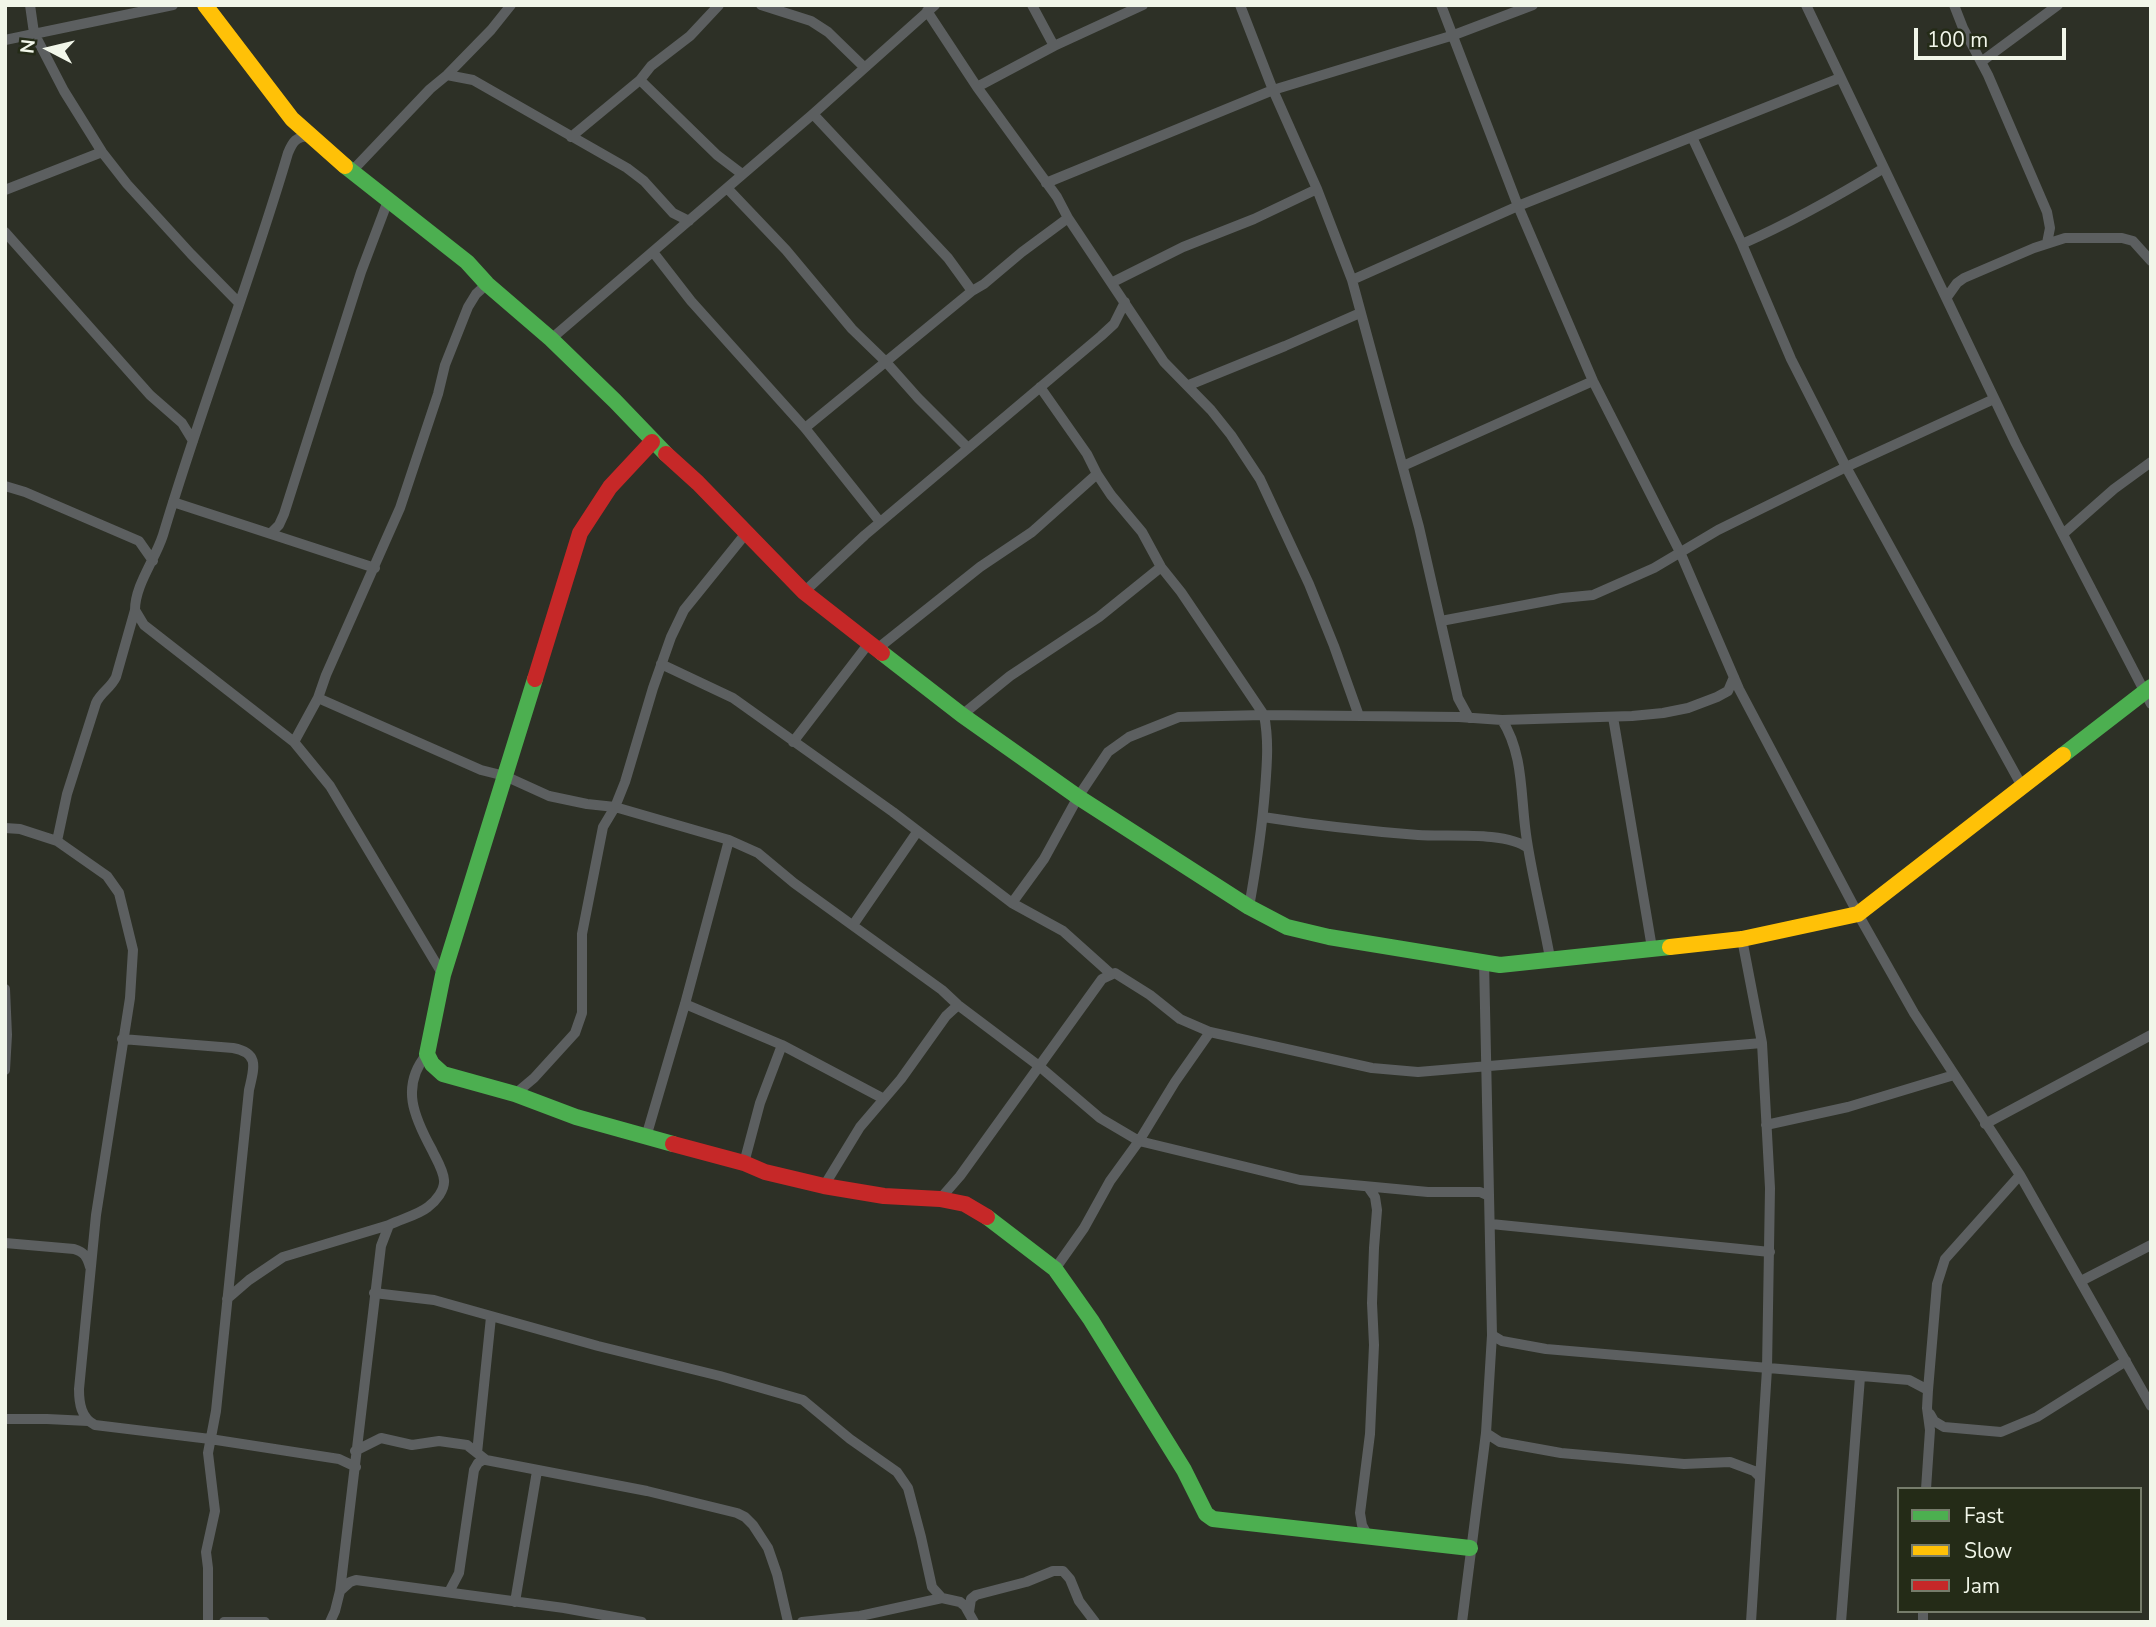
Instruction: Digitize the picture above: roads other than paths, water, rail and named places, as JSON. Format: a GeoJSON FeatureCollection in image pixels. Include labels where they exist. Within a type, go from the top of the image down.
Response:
{"type":"FeatureCollection","features":[{"type":"Feature","properties":{"kind":"street"},"geometry":{"type":"LineString","coordinates":[[30,5],[34,33],[64,91],[102,152],[127,184],[239,303]]}},
{"type":"Feature","properties":{"kind":"street"},"geometry":{"type":"LineString","coordinates":[[5,40],[173,5]]}},
{"type":"Feature","properties":{"kind":"street"},"geometry":{"type":"LineString","coordinates":[[353,170],[491,30],[511,5]]}},
{"type":"Feature","properties":{"kind":"street"},"geometry":{"type":"LineString","coordinates":[[571,138],[640,80],[651,66],[690,36],[719,5]]}},
{"type":"Feature","properties":{"kind":"street"},"geometry":{"type":"LineString","coordinates":[[761,5],[811,21],[828,32],[864,67]]}},
{"type":"Feature","properties":{"kind":"street"},"geometry":{"type":"LineString","coordinates":[[1032,5],[1054,46]]}},
{"type":"Feature","properties":{"kind":"street"},"geometry":{"type":"LineString","coordinates":[[978,87],[1054,46],[1143,5]]}},
{"type":"Feature","properties":{"kind":"street"},"geometry":{"type":"LineString","coordinates":[[1240,5],[1352,280],[1428,563],[1458,698],[1469,718]]}},
{"type":"Feature","properties":{"kind":"street"},"geometry":{"type":"LineString","coordinates":[[1441,5],[1518,206],[1593,381],[1680,552],[1734,677],[1858,914],[1914,1013],[2020,1175],[2151,1406]]}},
{"type":"Feature","properties":{"kind":"street"},"geometry":{"type":"LineString","coordinates":[[1046,183],[1273,90],[1454,35],[1534,5]]}},
{"type":"Feature","properties":{"kind":"street"},"geometry":{"type":"LineString","coordinates":[[201,7],[292,119],[309,136],[442,240],[480,284],[551,339],[615,401],[652,442],[747,531],[804,592],[962,715],[1077,797],[1249,908],[1287,927],[1329,937],[1500,965],[1742,939],[1858,914],[2149,695],[1994,399],[1806,5]]}},
{"type":"Feature","properties":{"kind":"street"},"geometry":{"type":"LineString","coordinates":[[1954,5],[2047,212],[2050,228],[2047,243]]}},
{"type":"Feature","properties":{"kind":"street"},"geometry":{"type":"LineString","coordinates":[[1981,62],[2058,5]]}},
{"type":"Feature","properties":{"kind":"street"},"geometry":{"type":"LineString","coordinates":[[551,339],[813,114],[931,8],[978,87],[1113,282],[1164,362],[1189,385],[1231,435],[1261,479],[1309,584],[1359,716]]}},
{"type":"Feature","properties":{"kind":"street"},"geometry":{"type":"LineString","coordinates":[[447,75],[473,80],[627,168],[644,181],[673,213],[688,221]]}},
{"type":"Feature","properties":{"kind":"street"},"geometry":{"type":"LineString","coordinates":[[1352,280],[1518,206],[1840,78]]}},
{"type":"Feature","properties":{"kind":"street"},"geometry":{"type":"LineString","coordinates":[[640,80],[717,155],[743,174]]}},
{"type":"Feature","properties":{"kind":"street"},"geometry":{"type":"LineString","coordinates":[[813,114],[948,258],[972,291]]}},
{"type":"Feature","properties":{"kind":"street"},"geometry":{"type":"LineString","coordinates":[[57,841],[68,794],[96,704],[100,695],[113,684],[116,677],[141,588],[159,548],[239,303],[260,248],[293,142],[292,119]]}},
{"type":"Feature","properties":{"kind":"street"},"geometry":{"type":"LineString","coordinates":[[293,142],[298,137],[309,136]]}},
{"type":"Feature","properties":{"kind":"street"},"geometry":{"type":"LineString","coordinates":[[1692,137],[1791,359],[1846,467],[2023,788]]}},
{"type":"Feature","properties":{"kind":"street"},"geometry":{"type":"LineString","coordinates":[[5,190],[102,152]]}},
{"type":"Feature","properties":{"kind":"street"},"geometry":{"type":"LineString","coordinates":[[1742,244],[1784,226],[1884,168]]}},
{"type":"Feature","properties":{"kind":"street"},"geometry":{"type":"LineString","coordinates":[[727,188],[786,250],[852,329],[967,447]]}},
{"type":"Feature","properties":{"kind":"street"},"geometry":{"type":"LineString","coordinates":[[1113,282],[1183,247],[1317,190]]}},
{"type":"Feature","properties":{"kind":"street"},"geometry":{"type":"LineString","coordinates":[[271,533],[279,526],[284,514],[361,272],[388,198]]}},
{"type":"Feature","properties":{"kind":"street"},"geometry":{"type":"LineString","coordinates":[[806,428],[972,291],[984,285],[1022,252],[1068,218]]}},
{"type":"Feature","properties":{"kind":"street"},"geometry":{"type":"LineString","coordinates":[[5,232],[150,395],[182,423],[193,440]]}},
{"type":"Feature","properties":{"kind":"street"},"geometry":{"type":"LineString","coordinates":[[1947,297],[1964,278],[2065,238],[2122,238],[2133,241],[2151,261]]}},
{"type":"Feature","properties":{"kind":"street"},"geometry":{"type":"LineString","coordinates":[[653,252],[691,302],[806,428],[880,522]]}},
{"type":"Feature","properties":{"kind":"street"},"geometry":{"type":"LineString","coordinates":[[294,742],[318,698],[400,508],[445,365],[480,284]]}},
{"type":"Feature","properties":{"kind":"street"},"geometry":{"type":"LineString","coordinates":[[804,592],[880,522],[1114,324],[1125,302]]}},
{"type":"Feature","properties":{"kind":"street"},"geometry":{"type":"LineString","coordinates":[[1189,385],[1360,313]]}},
{"type":"Feature","properties":{"kind":"street"},"geometry":{"type":"LineString","coordinates":[[1402,466],[1593,381]]}},
{"type":"Feature","properties":{"kind":"street"},"geometry":{"type":"LineString","coordinates":[[1040,387],[1087,454],[1111,495],[1142,532],[1161,567],[1181,592],[1264,715],[1268,734],[1263,817],[1249,908]]}},
{"type":"Feature","properties":{"kind":"street"},"geometry":{"type":"LineString","coordinates":[[1441,621],[1562,598],[1593,596],[1654,568],[1718,530],[1846,467],[1994,399]]}},
{"type":"Feature","properties":{"kind":"street"},"geometry":{"type":"LineString","coordinates":[[227,1299],[282,1257],[389,1225],[427,1208],[439,1196],[445,1183],[443,1171],[415,1118],[413,1079],[427,1054],[443,975],[580,533],[610,487],[652,442]]}},
{"type":"Feature","properties":{"kind":"street"},"geometry":{"type":"LineString","coordinates":[[2063,534],[2151,462]]}},
{"type":"Feature","properties":{"kind":"street"},"geometry":{"type":"LineString","coordinates":[[793,742],[873,646],[1032,531],[1097,474]]}},
{"type":"Feature","properties":{"kind":"street"},"geometry":{"type":"LineString","coordinates":[[5,486],[139,541],[153,561]]}},
{"type":"Feature","properties":{"kind":"street"},"geometry":{"type":"LineString","coordinates":[[173,502],[239,526],[271,533],[375,568]]}},
{"type":"Feature","properties":{"kind":"street"},"geometry":{"type":"LineString","coordinates":[[515,1094],[534,1078],[575,1033],[582,1013],[580,961],[585,912],[603,827],[615,807],[635,752],[661,664],[684,610],[747,531]]}},
{"type":"Feature","properties":{"kind":"street"},"geometry":{"type":"LineString","coordinates":[[962,715],[1010,676],[1099,617],[1161,567]]}},
{"type":"Feature","properties":{"kind":"street"},"geometry":{"type":"LineString","coordinates":[[135,610],[144,625],[294,742],[330,786],[443,975]]}},
{"type":"Feature","properties":{"kind":"street"},"geometry":{"type":"LineString","coordinates":[[661,664],[733,698],[1012,903],[1063,931],[1111,974]]}},
{"type":"Feature","properties":{"kind":"street"},"geometry":{"type":"LineString","coordinates":[[1012,903],[1044,859],[1077,797],[1108,752],[1141,731],[1179,717],[1264,715],[1502,720],[1613,717],[1688,708],[1728,691],[1734,677]]}},
{"type":"Feature","properties":{"kind":"street"},"geometry":{"type":"LineString","coordinates":[[318,698],[481,770],[505,776],[549,796],[615,807],[729,840],[758,853],[794,883],[942,990],[1100,1118],[1139,1141],[1300,1180],[1428,1192],[1479,1192],[1489,1196]]}},
{"type":"Feature","properties":{"kind":"street"},"geometry":{"type":"LineString","coordinates":[[1613,717],[1652,948]]}},
{"type":"Feature","properties":{"kind":"street"},"geometry":{"type":"LineString","coordinates":[[1502,720],[1514,741],[1528,848],[1550,958]]}},
{"type":"Feature","properties":{"kind":"street"},"geometry":{"type":"LineString","coordinates":[[1263,817],[1419,835],[1505,838],[1520,842],[1528,848]]}},
{"type":"Feature","properties":{"kind":"street"},"geometry":{"type":"LineString","coordinates":[[5,828],[20,829],[57,841],[107,876],[119,893],[133,950],[130,998],[100,1187],[79,1389],[79,1402],[88,1421]]}},
{"type":"Feature","properties":{"kind":"street"},"geometry":{"type":"LineString","coordinates":[[853,925],[917,832]]}},
{"type":"Feature","properties":{"kind":"street"},"geometry":{"type":"LineString","coordinates":[[646,1137],[729,840]]}},
{"type":"Feature","properties":{"kind":"street"},"geometry":{"type":"LineString","coordinates":[[1742,939],[1762,1044],[1770,1188],[1767,1368],[1751,1622]]}},
{"type":"Feature","properties":{"kind":"street"},"geometry":{"type":"LineString","coordinates":[[430,953],[449,957]]}},
{"type":"Feature","properties":{"kind":"street"},"geometry":{"type":"LineString","coordinates":[[1462,1622],[1486,1433],[1492,1335],[1484,961]]}},
{"type":"Feature","properties":{"kind":"street"},"geometry":{"type":"LineString","coordinates":[[940,1199],[960,1176],[1102,979],[1115,973],[1180,1019],[1210,1032],[1372,1068],[1418,1072],[1762,1044]]}},
{"type":"Feature","properties":{"kind":"street"},"geometry":{"type":"LineString","coordinates":[[5,989],[5,1070]]}},
{"type":"Feature","properties":{"kind":"street"},"geometry":{"type":"LineString","coordinates":[[685,1004],[782,1045],[884,1100]]}},
{"type":"Feature","properties":{"kind":"street"},"geometry":{"type":"LineString","coordinates":[[824,1186],[860,1128],[946,1016],[958,1005]]}},
{"type":"Feature","properties":{"kind":"street"},"geometry":{"type":"LineString","coordinates":[[1055,1269],[1084,1228],[1110,1181],[1210,1032]]}},
{"type":"Feature","properties":{"kind":"street"},"geometry":{"type":"LineString","coordinates":[[1985,1124],[2151,1035]]}},
{"type":"Feature","properties":{"kind":"street"},"geometry":{"type":"LineString","coordinates":[[122,1039],[242,1049],[253,1060],[216,1411],[210,1439],[209,1468],[215,1511],[206,1552],[208,1622]]}},
{"type":"Feature","properties":{"kind":"street"},"geometry":{"type":"LineString","coordinates":[[744,1163],[760,1103],[782,1045]]}},
{"type":"Feature","properties":{"kind":"street"},"geometry":{"type":"LineString","coordinates":[[427,1054],[432,1064],[443,1074],[515,1094],[576,1117],[744,1163],[765,1172],[884,1196],[940,1199],[965,1204],[1055,1269],[1091,1320],[1177,1459],[1206,1514],[1213,1519],[1470,1548]]}},
{"type":"Feature","properties":{"kind":"street"},"geometry":{"type":"LineString","coordinates":[[1766,1125],[1848,1107],[1954,1075]]}},
{"type":"Feature","properties":{"kind":"street"},"geometry":{"type":"LineString","coordinates":[[1926,1487],[1930,1430],[1927,1408],[1937,1284],[1945,1259],[2020,1175]]}},
{"type":"Feature","properties":{"kind":"street"},"geometry":{"type":"LineString","coordinates":[[1368,1187],[1375,1197],[1377,1210],[1370,1434],[1360,1513],[1362,1525],[1369,1538]]}},
{"type":"Feature","properties":{"kind":"street"},"geometry":{"type":"LineString","coordinates":[[1491,1224],[1770,1252]]}},
{"type":"Feature","properties":{"kind":"street"},"geometry":{"type":"LineString","coordinates":[[330,1622],[340,1591],[374,1293],[381,1245],[389,1225]]}},
{"type":"Feature","properties":{"kind":"street"},"geometry":{"type":"LineString","coordinates":[[5,1243],[82,1251],[88,1258],[91,1269]]}},
{"type":"Feature","properties":{"kind":"street"},"geometry":{"type":"LineString","coordinates":[[2081,1281],[2151,1245]]}},
{"type":"Feature","properties":{"kind":"street"},"geometry":{"type":"LineString","coordinates":[[374,1293],[434,1300],[803,1400],[850,1439],[897,1472],[908,1488],[932,1587],[942,1598]]}},
{"type":"Feature","properties":{"kind":"street"},"geometry":{"type":"LineString","coordinates":[[449,1592],[459,1573],[474,1470],[481,1456],[491,1317]]}},
{"type":"Feature","properties":{"kind":"street"},"geometry":{"type":"LineString","coordinates":[[1492,1335],[1502,1341],[1546,1349],[1909,1380],[1928,1390]]}},
{"type":"Feature","properties":{"kind":"street"},"geometry":{"type":"LineString","coordinates":[[1927,1408],[1938,1425],[2001,1432],[2037,1417],[2126,1361]]}},
{"type":"Feature","properties":{"kind":"street"},"geometry":{"type":"LineString","coordinates":[[1841,1622],[1860,1377]]}},
{"type":"Feature","properties":{"kind":"street"},"geometry":{"type":"LineString","coordinates":[[5,1419],[88,1421],[95,1425],[339,1459],[356,1466]]}},
{"type":"Feature","properties":{"kind":"street"},"geometry":{"type":"LineString","coordinates":[[1486,1433],[1500,1443],[1561,1452],[1684,1464],[1730,1462],[1754,1471],[1760,1477]]}},
{"type":"Feature","properties":{"kind":"street"},"geometry":{"type":"LineString","coordinates":[[355,1451],[381,1438],[412,1445],[433,1441],[458,1443],[467,1445],[481,1456],[537,1471],[647,1491],[737,1513],[746,1517],[768,1548],[788,1622]]}},
{"type":"Feature","properties":{"kind":"street"},"geometry":{"type":"LineString","coordinates":[[515,1602],[537,1471]]}},
{"type":"Feature","properties":{"kind":"street"},"geometry":{"type":"LineString","coordinates":[[972,1617],[971,1598],[976,1595],[1060,1571],[1066,1573],[1079,1601],[1095,1622]]}},
{"type":"Feature","properties":{"kind":"street"},"geometry":{"type":"LineString","coordinates":[[340,1591],[350,1581],[356,1580],[642,1622]]}},
{"type":"Feature","properties":{"kind":"street"},"geometry":{"type":"LineString","coordinates":[[802,1622],[860,1616],[942,1598],[960,1602],[972,1617]]}},
{"type":"Feature","properties":{"kind":"street"},"geometry":{"type":"LineString","coordinates":[[224,1622],[265,1622]]}}]}
